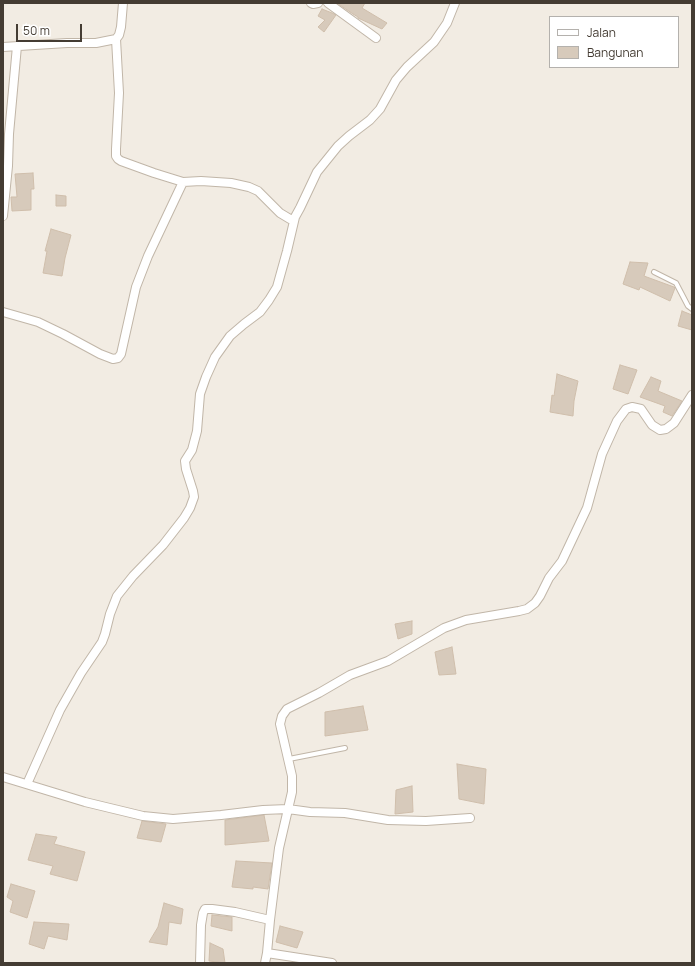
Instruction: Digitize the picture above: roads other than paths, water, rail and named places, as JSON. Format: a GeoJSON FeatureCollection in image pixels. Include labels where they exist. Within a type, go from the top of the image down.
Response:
{"type":"FeatureCollection","features":[{"type":"Feature","properties":{"kind":"street"},"geometry":{"type":"LineString","coordinates":[[123,3],[121,27],[116,40],[119,93],[116,149],[116,156],[118,159],[183,182],[201,181],[231,183],[249,187],[258,191],[280,212],[290,219],[295,217]]}},
{"type":"Feature","properties":{"kind":"street"},"geometry":{"type":"LineString","coordinates":[[311,3],[318,3]]}},
{"type":"Feature","properties":{"kind":"street"},"geometry":{"type":"LineString","coordinates":[[328,3],[376,38]]}},
{"type":"Feature","properties":{"kind":"street"},"geometry":{"type":"LineString","coordinates":[[27,784],[60,710],[81,673],[102,642],[117,596],[133,576],[163,545],[190,508],[194,497],[185,462],[192,450],[197,431],[200,394],[215,357],[230,336],[260,312],[277,287],[295,217],[317,172],[338,146],[370,120],[380,109],[396,80],[407,67],[434,42],[446,23],[455,3]]}},
{"type":"Feature","properties":{"kind":"street"},"geometry":{"type":"LineString","coordinates":[[3,47],[67,43],[96,43],[116,40]]}},
{"type":"Feature","properties":{"kind":"street"},"geometry":{"type":"LineString","coordinates":[[3,216],[17,46]]}},
{"type":"Feature","properties":{"kind":"street"},"geometry":{"type":"LineString","coordinates":[[3,312],[38,322],[100,354],[113,359],[118,358],[121,354],[136,287],[148,256],[183,182]]}},
{"type":"Feature","properties":{"kind":"street"},"geometry":{"type":"LineString","coordinates":[[265,963],[279,848],[292,792],[292,776],[289,759],[280,724],[286,709],[319,693],[350,675],[388,661],[444,628],[466,620],[526,609],[540,596],[549,578],[562,561],[587,508],[602,454],[617,422],[626,409],[632,407],[641,409],[652,425],[660,430],[666,429],[674,423],[692,395]]}},
{"type":"Feature","properties":{"kind":"street"},"geometry":{"type":"LineString","coordinates":[[3,777],[85,802],[136,814],[173,819],[288,809],[310,812],[345,813],[388,820],[426,821],[470,818]]}},
{"type":"Feature","properties":{"kind":"street"},"geometry":{"type":"LineString","coordinates":[[200,963],[201,924],[205,909],[235,912],[270,920]]}},
{"type":"Feature","properties":{"kind":"street"},"geometry":{"type":"LineString","coordinates":[[267,953],[332,963]]}},
{"type":"Feature","properties":{"kind":"lane"},"geometry":{"type":"LineString","coordinates":[[654,272],[676,283],[688,306],[692,309]]}},
{"type":"Feature","properties":{"kind":"lane"},"geometry":{"type":"LineString","coordinates":[[289,759],[345,748]]}}]}
